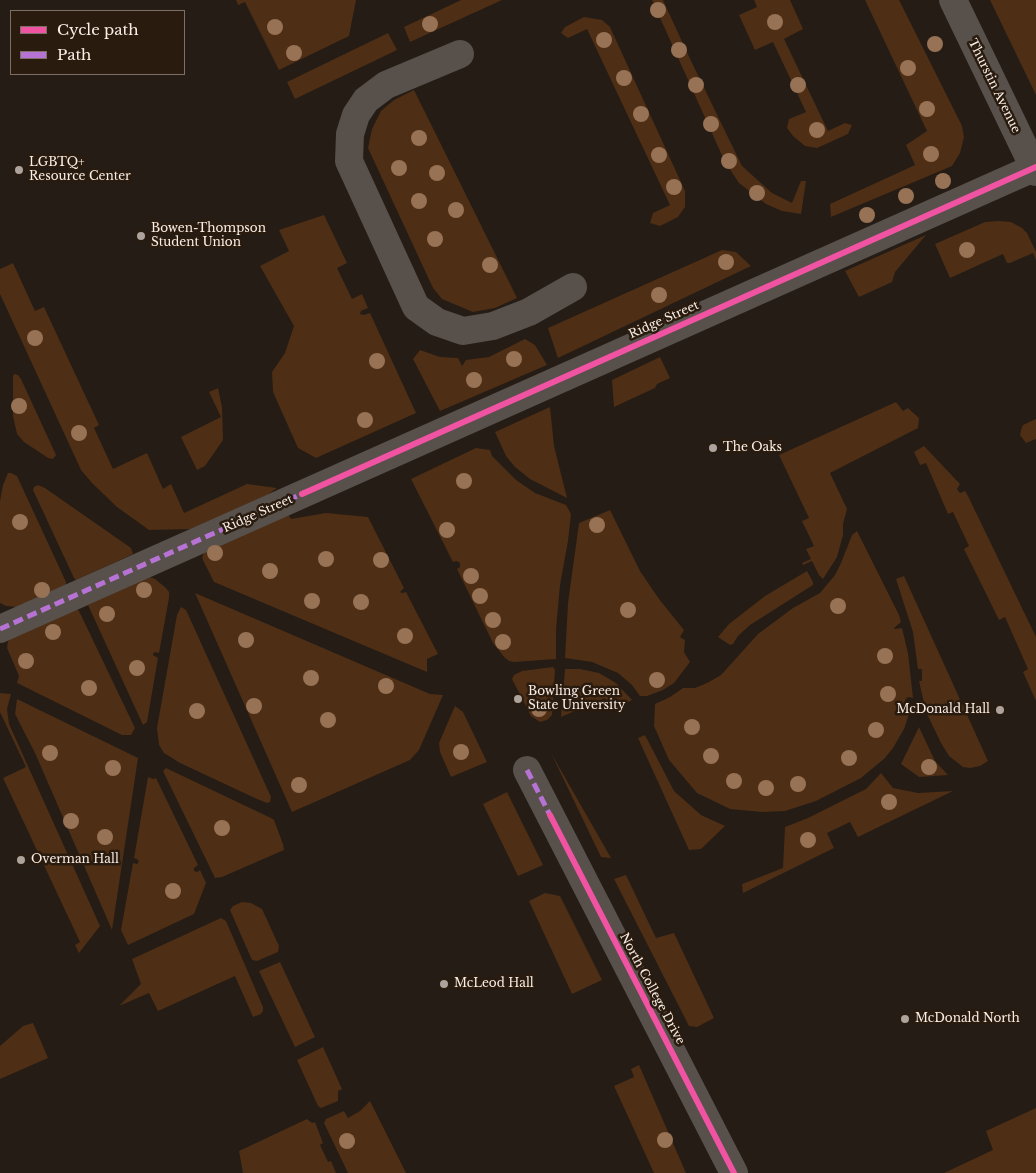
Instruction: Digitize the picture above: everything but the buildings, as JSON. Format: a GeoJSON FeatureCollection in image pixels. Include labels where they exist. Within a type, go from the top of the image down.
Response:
{"type":"FeatureCollection","features":[{"type":"Feature","properties":{"kind":"street","name":"Thurstin Avenue"},"geometry":{"type":"LineString","coordinates":[[953,0],[1035,169]]}},
{"type":"Feature","properties":{"kind":"street"},"geometry":{"type":"LineString","coordinates":[[460,54],[386,85],[366,100],[356,114],[350,134],[349,161],[416,308],[437,322],[463,331],[493,326],[529,312],[573,286]]}},
{"type":"Feature","properties":{"kind":"street","name":"Ridge Street"},"geometry":{"type":"LineString","coordinates":[[0,629],[1035,169]]}},
{"type":"Feature","properties":{"kind":"street","name":"North College Drive"},"geometry":{"type":"LineString","coordinates":[[527,770],[734,1173]]}},
{"type":"Feature","properties":{"kind":"shaded area"},"geometry":{"type":"Polygon","coordinates":[[[236,0],[356,0],[349,36],[279,70],[245,2],[238,5],[236,0]]]}},
{"type":"Feature","properties":{"kind":"shaded area"},"geometry":{"type":"Polygon","coordinates":[[[461,0],[502,0],[410,42],[404,27],[461,0]]]}},
{"type":"Feature","properties":{"kind":"shaded area"},"geometry":{"type":"Polygon","coordinates":[[[652,0],[663,0],[742,166],[772,193],[792,203],[801,181],[806,181],[801,214],[782,211],[766,204],[739,183],[725,162],[652,0]]]}},
{"type":"Feature","properties":{"kind":"shaded area"},"geometry":{"type":"Polygon","coordinates":[[[754,0],[790,0],[803,29],[784,39],[828,131],[845,123],[852,125],[848,134],[817,148],[805,146],[787,128],[789,119],[806,112],[773,42],[755,50],[739,15],[757,7],[754,0]]]}},
{"type":"Feature","properties":{"kind":"shaded area"},"geometry":{"type":"Polygon","coordinates":[[[865,0],[899,0],[962,126],[964,137],[960,153],[952,166],[831,217],[830,204],[915,165],[906,145],[927,131],[865,0]]]}},
{"type":"Feature","properties":{"kind":"shaded area"},"geometry":{"type":"Polygon","coordinates":[[[990,0],[1036,0],[1036,95],[990,0]]]}},
{"type":"Feature","properties":{"kind":"shaded area"},"geometry":{"type":"Polygon","coordinates":[[[584,17],[602,20],[610,27],[685,191],[685,207],[678,217],[660,226],[650,223],[653,213],[670,205],[587,29],[568,38],[561,33],[565,27],[584,17]]]}},
{"type":"Feature","properties":{"kind":"shaded area"},"geometry":{"type":"Polygon","coordinates":[[[388,33],[397,50],[295,99],[287,82],[388,33]]]}},
{"type":"Feature","properties":{"kind":"shaded area"},"geometry":{"type":"Polygon","coordinates":[[[414,90],[517,298],[495,308],[473,312],[442,299],[433,288],[368,148],[372,129],[381,111],[394,100],[414,90]]]}},
{"type":"Feature","properties":{"kind":"shaded area"},"geometry":{"type":"Polygon","coordinates":[[[324,215],[347,263],[337,268],[352,299],[362,294],[368,308],[361,311],[360,314],[370,313],[416,413],[316,458],[298,448],[273,392],[272,372],[285,353],[294,326],[260,266],[289,251],[279,230],[324,215]]]}},
{"type":"Feature","properties":{"kind":"shaded area"},"geometry":{"type":"Polygon","coordinates":[[[985,222],[1011,222],[1027,233],[1036,252],[1036,260],[1033,253],[1007,263],[1003,254],[950,278],[935,244],[985,222]]]}},
{"type":"Feature","properties":{"kind":"shaded area"},"geometry":{"type":"Polygon","coordinates":[[[926,235],[895,272],[892,282],[859,297],[845,271],[926,235]]]}},
{"type":"Feature","properties":{"kind":"shaded area"},"geometry":{"type":"Polygon","coordinates":[[[722,250],[736,252],[751,266],[558,358],[548,328],[722,250]]]}},
{"type":"Feature","properties":{"kind":"shaded area"},"geometry":{"type":"Polygon","coordinates":[[[13,263],[35,311],[44,307],[99,425],[94,428],[113,469],[147,453],[163,489],[171,484],[184,513],[247,484],[277,488],[267,495],[191,529],[149,530],[117,507],[81,470],[0,294],[0,269],[13,263]]]}},
{"type":"Feature","properties":{"kind":"shaded area"},"geometry":{"type":"Polygon","coordinates":[[[525,339],[535,345],[547,365],[440,411],[413,359],[420,350],[440,357],[458,358],[462,366],[466,360],[489,357],[525,339]]]}},
{"type":"Feature","properties":{"kind":"shaded area"},"geometry":{"type":"Polygon","coordinates":[[[660,357],[670,378],[657,384],[655,388],[614,407],[612,380],[660,357]]]}},
{"type":"Feature","properties":{"kind":"shaded area"},"geometry":{"type":"Polygon","coordinates":[[[14,374],[18,375],[21,379],[56,455],[53,459],[48,458],[24,442],[17,434],[13,416],[14,374]]]}},
{"type":"Feature","properties":{"kind":"shaded area"},"geometry":{"type":"Polygon","coordinates":[[[218,388],[222,407],[223,440],[205,466],[197,470],[181,437],[221,417],[209,392],[218,388]]]}},
{"type":"Feature","properties":{"kind":"shaded area"},"geometry":{"type":"Polygon","coordinates":[[[896,402],[903,411],[908,408],[919,418],[918,428],[830,473],[847,509],[837,557],[823,579],[812,561],[803,565],[802,563],[811,559],[806,549],[814,546],[802,521],[809,518],[779,455],[896,402]]]}},
{"type":"Feature","properties":{"kind":"shaded area"},"geometry":{"type":"Polygon","coordinates":[[[550,407],[554,446],[567,498],[530,479],[515,467],[506,456],[495,432],[550,407]]]}},
{"type":"Feature","properties":{"kind":"shaded area"},"geometry":{"type":"Polygon","coordinates":[[[1036,419],[1036,439],[1026,443],[1020,435],[1023,425],[1036,419]]]}},
{"type":"Feature","properties":{"kind":"shaded area"},"geometry":{"type":"Polygon","coordinates":[[[924,446],[960,484],[957,489],[960,493],[965,491],[968,496],[1036,637],[1036,701],[1023,672],[1028,669],[1005,617],[999,620],[964,549],[969,546],[953,512],[948,514],[926,463],[920,465],[914,452],[924,446]]]}},
{"type":"Feature","properties":{"kind":"shaded area"},"geometry":{"type":"Polygon","coordinates":[[[476,448],[490,450],[492,456],[516,480],[535,493],[566,505],[571,514],[560,585],[556,630],[556,659],[514,662],[504,657],[493,643],[457,569],[460,567],[460,563],[457,561],[453,562],[411,479],[476,448]]]}},
{"type":"Feature","properties":{"kind":"shaded area"},"geometry":{"type":"Polygon","coordinates":[[[8,473],[17,476],[66,582],[66,585],[16,607],[0,603],[0,501],[3,485],[8,473]]]}},
{"type":"Feature","properties":{"kind":"shaded area"},"geometry":{"type":"Polygon","coordinates":[[[38,485],[131,548],[133,554],[76,580],[33,490],[38,485]]]}},
{"type":"Feature","properties":{"kind":"shaded area"},"geometry":{"type":"Polygon","coordinates":[[[610,510],[640,571],[659,599],[684,630],[680,637],[685,640],[684,652],[690,662],[674,683],[663,690],[647,696],[640,696],[632,685],[618,673],[592,662],[565,658],[568,603],[579,523],[610,510]]]}},
{"type":"Feature","properties":{"kind":"shaded area"},"geometry":{"type":"Polygon","coordinates":[[[326,513],[368,517],[404,588],[400,592],[406,592],[438,654],[427,659],[427,672],[214,582],[202,558],[204,552],[288,514],[291,519],[326,513]]]}},
{"type":"Feature","properties":{"kind":"shaded area"},"geometry":{"type":"Polygon","coordinates":[[[857,531],[899,615],[901,622],[894,628],[902,628],[908,653],[913,698],[908,697],[905,700],[911,704],[911,708],[904,729],[893,748],[885,758],[861,778],[816,801],[785,811],[762,812],[730,809],[697,793],[669,760],[654,726],[655,704],[683,688],[695,688],[721,675],[758,634],[793,608],[820,593],[835,575],[852,535],[857,531]]]}},
{"type":"Feature","properties":{"kind":"shaded area"},"geometry":{"type":"Polygon","coordinates":[[[807,571],[813,585],[750,625],[738,636],[733,644],[730,645],[718,637],[729,624],[765,596],[807,571]]]}},
{"type":"Feature","properties":{"kind":"shaded area"},"geometry":{"type":"Polygon","coordinates":[[[904,576],[988,761],[980,766],[963,767],[949,756],[926,712],[919,681],[922,681],[922,669],[918,669],[913,632],[896,579],[904,576]]]}},
{"type":"Feature","properties":{"kind":"shaded area"},"geometry":{"type":"Polygon","coordinates":[[[149,577],[155,579],[166,588],[169,592],[169,598],[159,653],[154,652],[153,655],[158,658],[147,722],[143,725],[88,605],[149,577]]]}},
{"type":"Feature","properties":{"kind":"shaded area"},"geometry":{"type":"Polygon","coordinates":[[[195,593],[430,694],[443,695],[419,750],[410,760],[292,812],[195,593]]]}},
{"type":"Feature","properties":{"kind":"shaded area"},"geometry":{"type":"Polygon","coordinates":[[[181,607],[186,610],[271,797],[270,802],[267,803],[257,799],[180,763],[164,753],[159,745],[157,728],[177,615],[181,607]]]}},
{"type":"Feature","properties":{"kind":"shaded area"},"geometry":{"type":"Polygon","coordinates":[[[77,609],[135,728],[131,735],[122,735],[17,683],[19,676],[7,648],[8,641],[77,609]]]}},
{"type":"Feature","properties":{"kind":"shaded area"},"geometry":{"type":"Polygon","coordinates":[[[553,667],[555,670],[552,715],[547,720],[540,722],[531,716],[512,679],[514,675],[522,671],[553,667]]]}},
{"type":"Feature","properties":{"kind":"shaded area"},"geometry":{"type":"Polygon","coordinates":[[[565,669],[580,669],[599,673],[616,683],[632,700],[612,711],[605,698],[561,717],[565,669]]]}},
{"type":"Feature","properties":{"kind":"shaded area"},"geometry":{"type":"Polygon","coordinates":[[[0,693],[11,694],[7,709],[9,724],[100,926],[79,953],[75,945],[80,942],[3,778],[26,767],[0,712],[0,693]]]}},
{"type":"Feature","properties":{"kind":"shaded area"},"geometry":{"type":"Polygon","coordinates":[[[17,699],[138,758],[112,930],[35,753],[15,714],[17,699]]]}},
{"type":"Feature","properties":{"kind":"shaded area"},"geometry":{"type":"Polygon","coordinates":[[[455,706],[463,712],[487,762],[451,777],[440,752],[439,743],[455,706]]]}},
{"type":"Feature","properties":{"kind":"shaded area"},"geometry":{"type":"Polygon","coordinates":[[[919,727],[935,761],[948,775],[919,777],[901,764],[919,727]]]}},
{"type":"Feature","properties":{"kind":"shaded area"},"geometry":{"type":"Polygon","coordinates":[[[645,735],[674,791],[701,815],[725,826],[701,849],[689,850],[638,738],[645,735]]]}},
{"type":"Feature","properties":{"kind":"shaded area"},"geometry":{"type":"Polygon","coordinates":[[[551,753],[611,858],[601,857],[551,753]]]}},
{"type":"Feature","properties":{"kind":"shaded area"},"geometry":{"type":"Polygon","coordinates":[[[166,768],[274,820],[284,850],[222,877],[215,878],[163,771],[166,768]]]}},
{"type":"Feature","properties":{"kind":"shaded area"},"geometry":{"type":"Polygon","coordinates":[[[881,773],[893,788],[918,793],[953,791],[858,837],[850,822],[827,833],[834,848],[743,893],[742,884],[783,868],[785,827],[808,818],[866,789],[881,773]]]}},
{"type":"Feature","properties":{"kind":"shaded area"},"geometry":{"type":"Polygon","coordinates":[[[148,777],[156,778],[198,865],[194,868],[194,871],[200,870],[206,883],[194,914],[128,945],[121,930],[133,863],[137,864],[139,862],[134,858],[148,777]]]}},
{"type":"Feature","properties":{"kind":"shaded area"},"geometry":{"type":"Polygon","coordinates":[[[507,792],[543,865],[518,876],[483,804],[507,792]]]}},
{"type":"Feature","properties":{"kind":"shaded area"},"geometry":{"type":"Polygon","coordinates":[[[626,875],[656,938],[674,933],[714,1018],[697,1027],[689,1026],[614,879],[626,875]]]}},
{"type":"Feature","properties":{"kind":"shaded area"},"geometry":{"type":"Polygon","coordinates":[[[545,893],[560,896],[602,980],[572,994],[529,901],[545,893]]]}},
{"type":"Feature","properties":{"kind":"shaded area"},"geometry":{"type":"Polygon","coordinates":[[[242,902],[251,903],[262,909],[279,946],[278,952],[257,961],[252,960],[230,910],[233,906],[242,902]]]}},
{"type":"Feature","properties":{"kind":"shaded area"},"geometry":{"type":"Polygon","coordinates":[[[221,918],[226,921],[263,1007],[261,1014],[253,1017],[235,976],[158,1011],[149,993],[119,1006],[141,984],[132,959],[221,918]]]}},
{"type":"Feature","properties":{"kind":"shaded area"},"geometry":{"type":"Polygon","coordinates":[[[280,962],[315,1037],[295,1047],[259,971],[280,962]]]}},
{"type":"Feature","properties":{"kind":"shaded area"},"geometry":{"type":"Polygon","coordinates":[[[33,1023],[48,1058],[0,1079],[0,1046],[23,1026],[33,1023]]]}},
{"type":"Feature","properties":{"kind":"shaded area"},"geometry":{"type":"Polygon","coordinates":[[[323,1047],[342,1089],[338,1091],[338,1101],[321,1108],[318,1106],[297,1060],[323,1047]]]}},
{"type":"Feature","properties":{"kind":"shaded area"},"geometry":{"type":"Polygon","coordinates":[[[639,1065],[686,1173],[654,1173],[614,1086],[634,1077],[631,1069],[639,1065]]]}},
{"type":"Feature","properties":{"kind":"shaded area"},"geometry":{"type":"Polygon","coordinates":[[[370,1101],[406,1173],[348,1173],[324,1123],[326,1119],[344,1111],[348,1118],[360,1111],[370,1101]]]}},
{"type":"Feature","properties":{"kind":"shaded area"},"geometry":{"type":"Polygon","coordinates":[[[1036,1108],[1036,1173],[944,1173],[993,1150],[986,1131],[1036,1108]]]}},
{"type":"Feature","properties":{"kind":"shaded area"},"geometry":{"type":"Polygon","coordinates":[[[307,1119],[312,1123],[315,1122],[323,1143],[320,1145],[328,1162],[331,1161],[336,1173],[243,1173],[239,1151],[307,1119]]]}},
{"type":"Feature","properties":{"kind":"marked path"},"geometry":{"type":"LineString","coordinates":[[0,629],[306,492]]}},
{"type":"Feature","properties":{"kind":"marked path"},"geometry":{"type":"LineString","coordinates":[[527,770],[552,819]]}},
{"type":"Feature","properties":{"kind":"cycle path"},"geometry":{"type":"LineString","coordinates":[[302,494],[1036,167]]}},
{"type":"Feature","properties":{"kind":"cycle path"},"geometry":{"type":"LineString","coordinates":[[550,815],[734,1173]]}},
{"type":"Feature","properties":{"kind":"place","name":"LGBTQ+ Resource Center"},"geometry":{"type":"Point","coordinates":[19,170]}},
{"type":"Feature","properties":{"kind":"place","name":"Bowen-Thompson Student Union"},"geometry":{"type":"Point","coordinates":[141,236]}},
{"type":"Feature","properties":{"kind":"place","name":"The Oaks"},"geometry":{"type":"Point","coordinates":[713,448]}},
{"type":"Feature","properties":{"kind":"place","name":"Bowling Green State University"},"geometry":{"type":"Point","coordinates":[518,699]}},
{"type":"Feature","properties":{"kind":"place","name":"McDonald Hall"},"geometry":{"type":"Point","coordinates":[1000,710]}},
{"type":"Feature","properties":{"kind":"place","name":"Overman Hall"},"geometry":{"type":"Point","coordinates":[21,860]}},
{"type":"Feature","properties":{"kind":"place","name":"McLeod Hall"},"geometry":{"type":"Point","coordinates":[444,984]}},
{"type":"Feature","properties":{"kind":"place","name":"McDonald North"},"geometry":{"type":"Point","coordinates":[905,1019]}}]}
